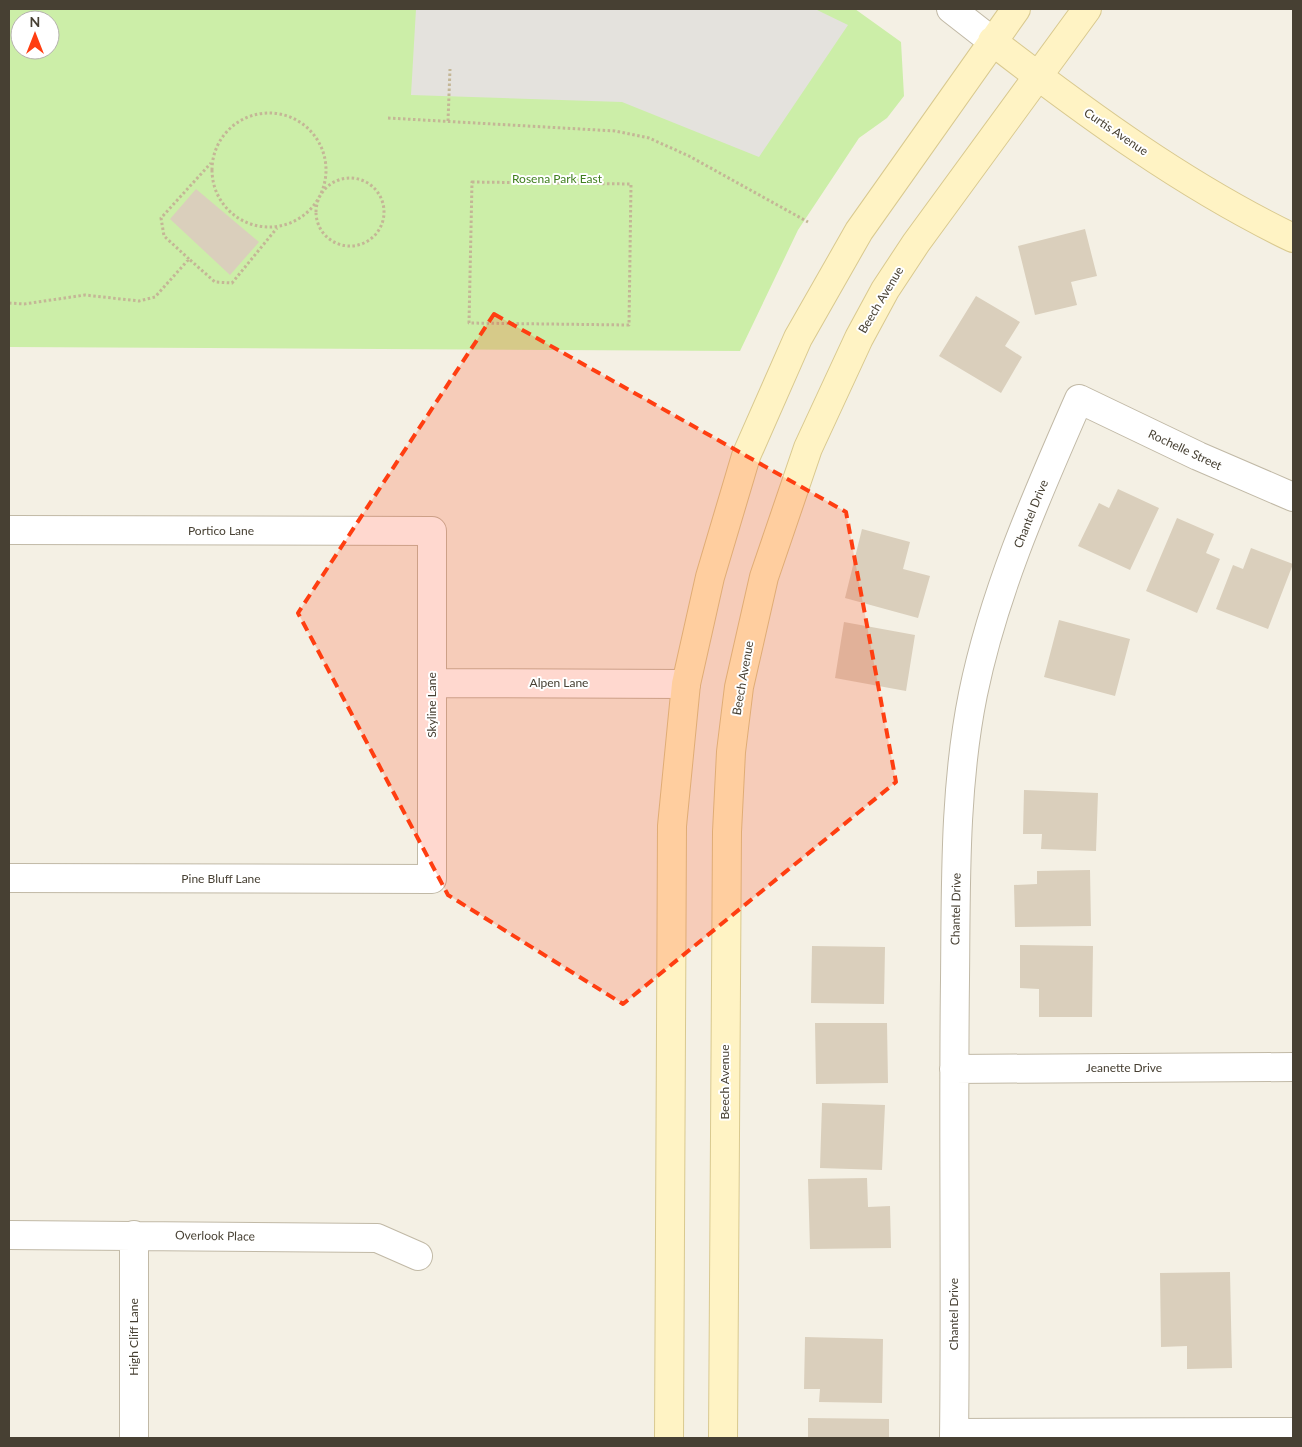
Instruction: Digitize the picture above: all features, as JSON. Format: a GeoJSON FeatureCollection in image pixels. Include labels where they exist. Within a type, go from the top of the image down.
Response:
{"type":"FeatureCollection","features":[{"type":"Feature","properties":{"kind":"main road"},"geometry":{"type":"LineString","coordinates":[[669,1438],[672,826],[686,684],[710,577],[746,456],[798,338],[859,231],[1016,9]]}},
{"type":"Feature","properties":{"kind":"main road","name":"Beech Avenue"},"geometry":{"type":"LineString","coordinates":[[723,1438],[726,832],[731,752],[739,687],[764,577],[808,448],[859,338],[885,290],[916,243],[1087,9]]}},
{"type":"Feature","properties":{"kind":"main road","name":"Curtis Avenue"},"geometry":{"type":"LineString","coordinates":[[992,41],[1073,103],[1204,191],[1293,238]]}},
{"type":"Feature","properties":{"kind":"street","name":"Curtis Avenue"},"geometry":{"type":"LineString","coordinates":[[951,9],[992,41]]}},
{"type":"Feature","properties":{"kind":"street","name":"Rochelle Street"},"geometry":{"type":"LineString","coordinates":[[1079,399],[1198,456],[1293,497]]}},
{"type":"Feature","properties":{"kind":"street","name":"Chantel Drive"},"geometry":{"type":"LineString","coordinates":[[954,1436],[954,1069],[957,845],[965,742],[973,694],[994,614],[1027,519],[1079,399]]}},
{"type":"Feature","properties":{"kind":"street","name":"Portico Lane"},"geometry":{"type":"LineString","coordinates":[[9,530],[432,531]]}},
{"type":"Feature","properties":{"kind":"street","name":"Skyline Lane"},"geometry":{"type":"LineString","coordinates":[[432,531],[432,879]]}},
{"type":"Feature","properties":{"kind":"street","name":"Alpen Lane"},"geometry":{"type":"LineString","coordinates":[[432,683],[686,684]]}},
{"type":"Feature","properties":{"kind":"street","name":"Pine Bluff Lane"},"geometry":{"type":"LineString","coordinates":[[9,878],[432,879]]}},
{"type":"Feature","properties":{"kind":"street","name":"Jeanette Drive"},"geometry":{"type":"LineString","coordinates":[[954,1069],[1293,1067]]}},
{"type":"Feature","properties":{"kind":"street","name":"Overlook Place"},"geometry":{"type":"LineString","coordinates":[[9,1235],[377,1238],[418,1256]]}},
{"type":"Feature","properties":{"kind":"street","name":"High Cliff Lane"},"geometry":{"type":"LineString","coordinates":[[134,1235],[134,1438]]}},
{"type":"Feature","properties":{"kind":"street"},"geometry":{"type":"LineString","coordinates":[[954,1436],[1293,1432]]}},
{"type":"Feature","properties":{"kind":"path"},"geometry":{"type":"LineString","coordinates":[[448,121],[450,69]]}},
{"type":"Feature","properties":{"kind":"path"},"geometry":{"type":"LineString","coordinates":[[211,163],[212,180],[217,197],[240,223],[259,227],[278,227],[296,221],[311,210],[321,194],[338,180],[349,178],[361,180],[378,193],[383,203],[382,225],[367,241],[346,245],[335,242],[326,236],[316,216],[321,194],[327,178],[321,144],[310,130],[298,120],[283,114],[259,114],[236,123],[224,134],[216,147],[211,163]]}},
{"type":"Feature","properties":{"kind":"path"},"geometry":{"type":"LineString","coordinates":[[388,118],[615,131],[649,138],[689,156],[808,222]]}},
{"type":"Feature","properties":{"kind":"path"},"geometry":{"type":"LineString","coordinates":[[211,163],[161,218],[164,236],[215,282],[232,283],[278,227]]}},
{"type":"Feature","properties":{"kind":"path"},"geometry":{"type":"LineString","coordinates":[[472,182],[631,184],[629,325],[469,323],[472,182]]}},
{"type":"Feature","properties":{"kind":"path"},"geometry":{"type":"LineString","coordinates":[[9,303],[24,304],[85,295],[139,301],[155,297],[189,259]]}},
{"type":"Feature","properties":{"kind":"highlighted area"},"geometry":{"type":"Polygon","coordinates":[[[494,314],[846,512],[896,782],[623,1004],[448,895],[298,613],[494,314]]]}},
{"type":"Feature","properties":{"kind":"green space","name":"Rosena Park East"},"geometry":{"type":"Polygon","coordinates":[[[9,9],[855,9],[901,42],[904,96],[887,118],[859,138],[798,230],[740,351],[9,347],[9,9]]]}},
{"type":"Feature","properties":{"kind":"shaded area"},"geometry":{"type":"Polygon","coordinates":[[[416,9],[815,9],[848,25],[759,157],[622,102],[411,95],[416,9]]]}},
{"type":"Feature","properties":{"kind":"building"},"geometry":{"type":"Polygon","coordinates":[[[196,189],[259,242],[230,275],[170,219],[196,189]]]}},
{"type":"Feature","properties":{"kind":"building"},"geometry":{"type":"Polygon","coordinates":[[[1085,229],[1097,276],[1071,282],[1077,305],[1035,315],[1018,246],[1085,229]]]}},
{"type":"Feature","properties":{"kind":"building"},"geometry":{"type":"Polygon","coordinates":[[[976,296],[1020,322],[1005,346],[1022,357],[1001,393],[939,356],[976,296]]]}},
{"type":"Feature","properties":{"kind":"building"},"geometry":{"type":"Polygon","coordinates":[[[1118,489],[1159,508],[1130,570],[1078,546],[1099,503],[1109,508],[1118,489]]]}},
{"type":"Feature","properties":{"kind":"building"},"geometry":{"type":"Polygon","coordinates":[[[1177,518],[1214,534],[1206,553],[1220,559],[1197,613],[1146,591],[1177,518]]]}},
{"type":"Feature","properties":{"kind":"building"},"geometry":{"type":"Polygon","coordinates":[[[862,529],[910,542],[903,569],[930,576],[918,618],[845,598],[862,529]]]}},
{"type":"Feature","properties":{"kind":"building"},"geometry":{"type":"Polygon","coordinates":[[[1251,548],[1293,564],[1268,629],[1216,609],[1233,565],[1243,569],[1251,548]]]}},
{"type":"Feature","properties":{"kind":"building"},"geometry":{"type":"Polygon","coordinates":[[[1059,620],[1130,639],[1115,696],[1044,677],[1059,620]]]}},
{"type":"Feature","properties":{"kind":"building"},"geometry":{"type":"Polygon","coordinates":[[[844,622],[915,635],[906,691],[835,678],[844,622]]]}},
{"type":"Feature","properties":{"kind":"building"},"geometry":{"type":"Polygon","coordinates":[[[1024,790],[1098,793],[1096,851],[1041,849],[1042,834],[1023,834],[1024,790]]]}},
{"type":"Feature","properties":{"kind":"building"},"geometry":{"type":"Polygon","coordinates":[[[1090,870],[1091,926],[1015,927],[1014,885],[1037,884],[1037,871],[1090,870]]]}},
{"type":"Feature","properties":{"kind":"building"},"geometry":{"type":"Polygon","coordinates":[[[1020,945],[1093,946],[1092,1017],[1039,1017],[1039,989],[1020,988],[1020,945]]]}},
{"type":"Feature","properties":{"kind":"building"},"geometry":{"type":"Polygon","coordinates":[[[812,946],[885,947],[884,1004],[811,1003],[812,946]]]}},
{"type":"Feature","properties":{"kind":"building"},"geometry":{"type":"Polygon","coordinates":[[[815,1023],[887,1023],[888,1083],[816,1084],[815,1023]]]}},
{"type":"Feature","properties":{"kind":"building"},"geometry":{"type":"Polygon","coordinates":[[[822,1103],[885,1105],[882,1170],[820,1168],[822,1103]]]}},
{"type":"Feature","properties":{"kind":"building"},"geometry":{"type":"Polygon","coordinates":[[[867,1178],[868,1207],[890,1206],[891,1248],[810,1249],[808,1179],[867,1178]]]}},
{"type":"Feature","properties":{"kind":"building"},"geometry":{"type":"Polygon","coordinates":[[[1230,1272],[1232,1368],[1187,1369],[1187,1346],[1161,1347],[1160,1273],[1230,1272]]]}},
{"type":"Feature","properties":{"kind":"building"},"geometry":{"type":"Polygon","coordinates":[[[805,1337],[883,1339],[882,1403],[819,1402],[820,1389],[804,1389],[805,1337]]]}},
{"type":"Feature","properties":{"kind":"building"},"geometry":{"type":"Polygon","coordinates":[[[808,1418],[889,1419],[889,1438],[808,1438],[808,1418]]]}}]}
